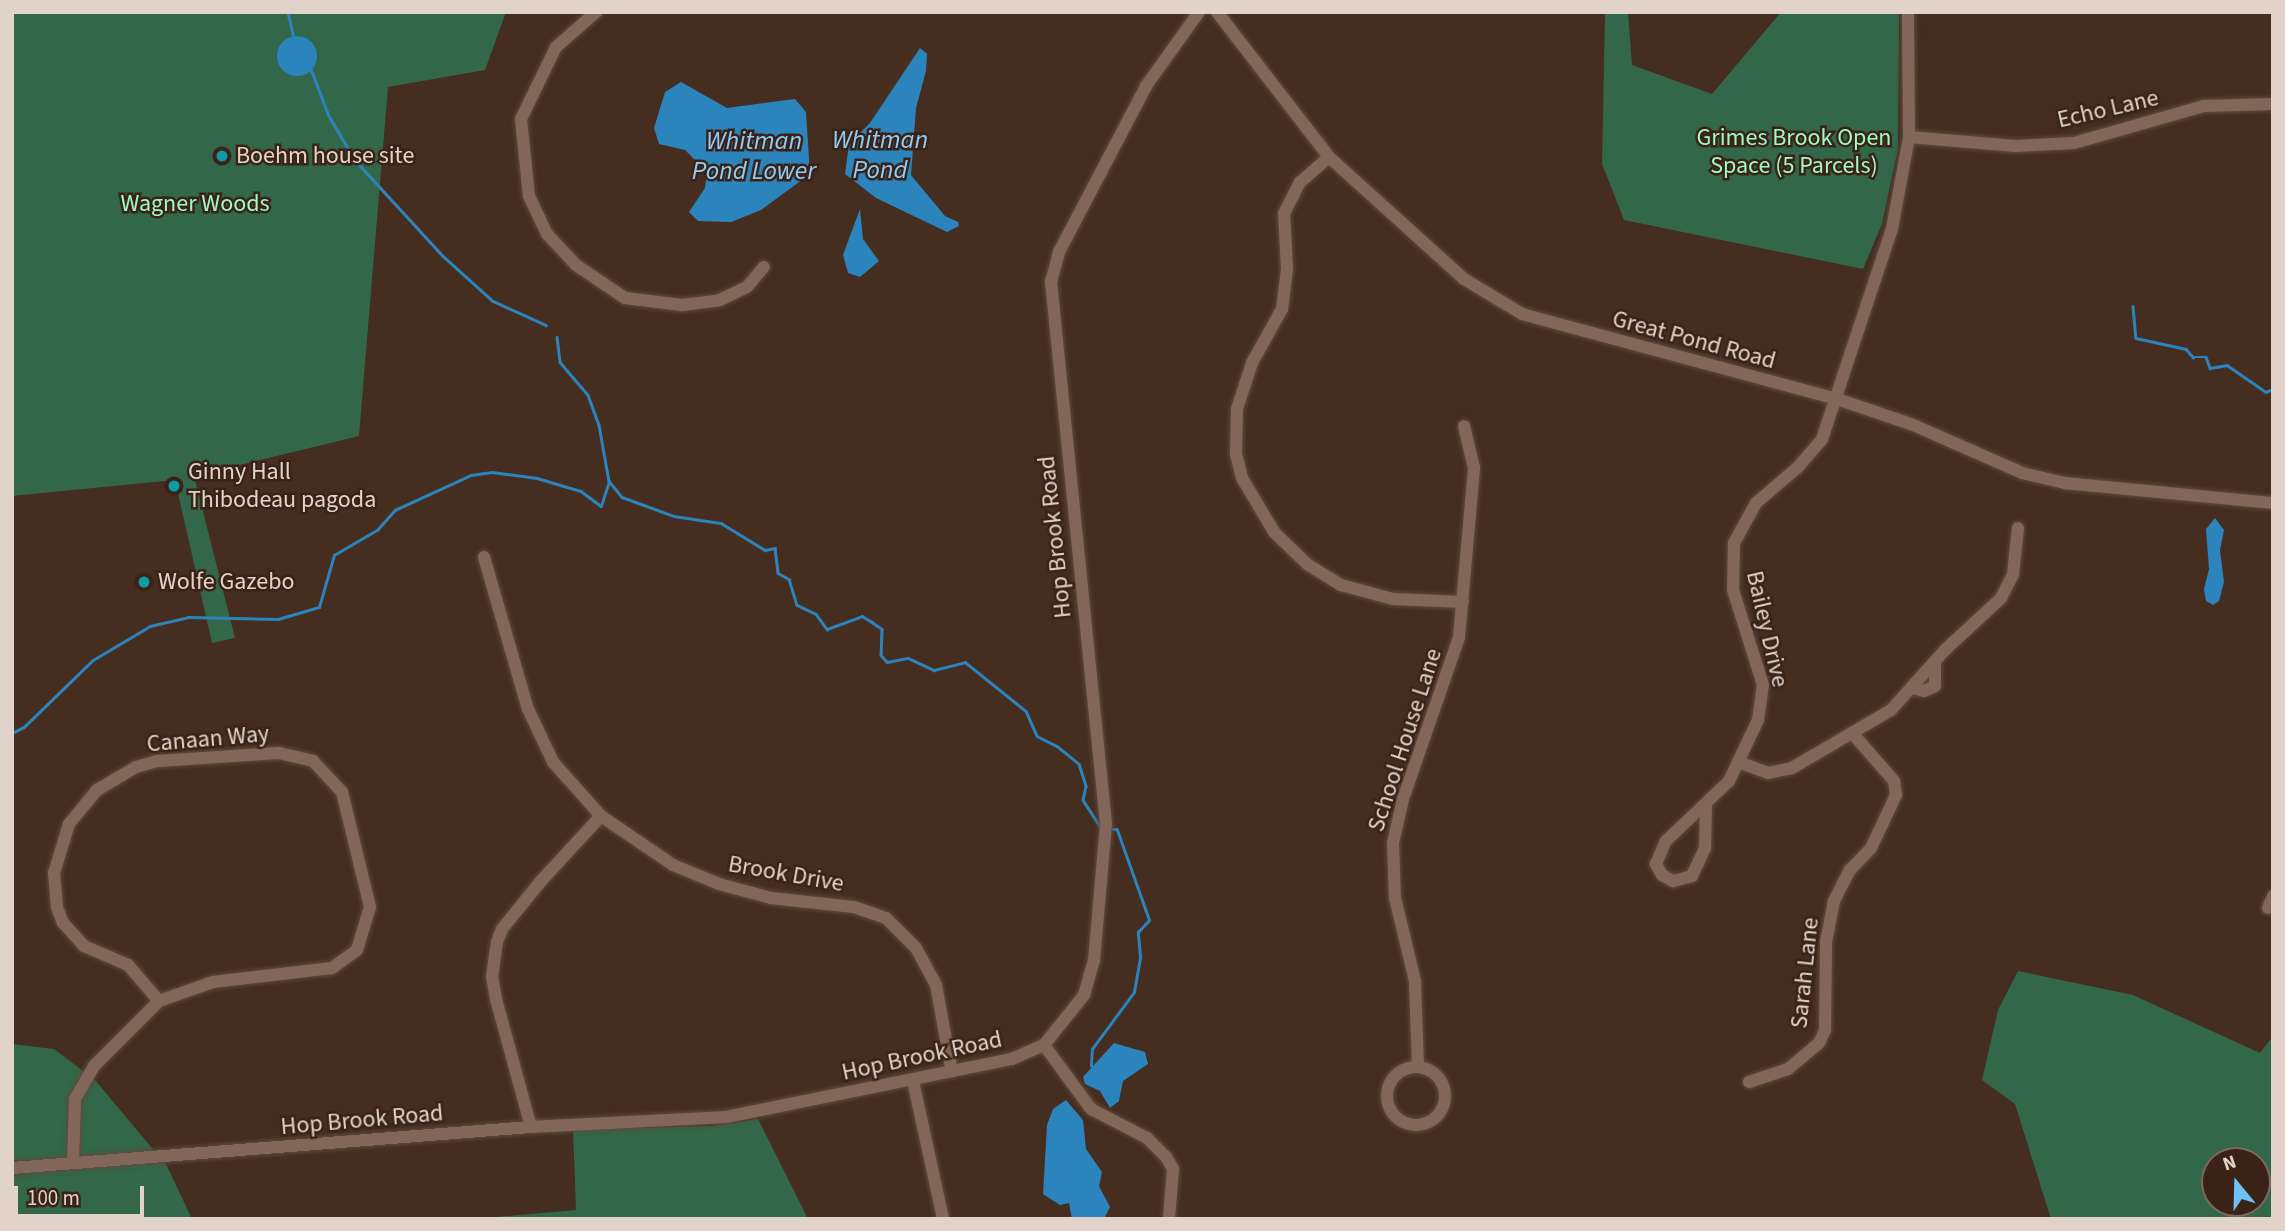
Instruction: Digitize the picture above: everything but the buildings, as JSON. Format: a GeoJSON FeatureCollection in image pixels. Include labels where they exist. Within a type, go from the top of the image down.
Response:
{"type":"FeatureCollection","features":[{"type":"Feature","properties":{"kind":"street"},"geometry":{"type":"LineString","coordinates":[[596,12],[556,47],[521,119],[528,196],[547,234],[576,265],[625,298],[682,305],[720,300],[747,287],[764,267]]}},
{"type":"Feature","properties":{"kind":"street","name":"Hop Brook Road"},"geometry":{"type":"LineString","coordinates":[[12,1168],[531,1127],[726,1117],[1012,1059],[1044,1045],[1084,995],[1094,961],[1106,828],[1051,282],[1059,252],[1146,86],[1199,12]]}},
{"type":"Feature","properties":{"kind":"street","name":"Great Pond Road"},"geometry":{"type":"LineString","coordinates":[[1217,12],[1329,157],[1464,279],[1522,314],[1834,398],[1911,424],[2022,473],[2065,483],[2273,503]]}},
{"type":"Feature","properties":{"kind":"street","name":"Bailey Drive"},"geometry":{"type":"LineString","coordinates":[[1706,807],[1705,848],[1692,876],[1674,881],[1661,875],[1656,864],[1666,841],[1706,807],[1729,781],[1758,720],[1763,685],[1733,590],[1734,543],[1756,503],[1798,467],[1822,439],[1892,229],[1909,138],[1908,12]]}},
{"type":"Feature","properties":{"kind":"street","name":"Echo Lane"},"geometry":{"type":"LineString","coordinates":[[1909,138],[2017,146],[2074,143],[2204,106],[2273,104]]}},
{"type":"Feature","properties":{"kind":"street"},"geometry":{"type":"LineString","coordinates":[[1329,157],[1300,182],[1283,213],[1287,269],[1282,309],[1252,363],[1237,409],[1236,454],[1242,478],[1275,532],[1329,579],[1367,595],[1463,602]]}},
{"type":"Feature","properties":{"kind":"street","name":"School House Lane"},"geometry":{"type":"LineString","coordinates":[[1418,1067],[1415,981],[1395,898],[1392,843],[1403,799],[1455,657],[1463,602],[1474,468],[1464,426]]}},
{"type":"Feature","properties":{"kind":"street"},"geometry":{"type":"LineString","coordinates":[[1738,762],[1763,772],[1779,772],[1853,734],[1891,710],[1935,661],[2001,598],[2013,574],[2018,528]]}},
{"type":"Feature","properties":{"kind":"street","name":"Brook Drive"},"geometry":{"type":"LineString","coordinates":[[484,557],[528,709],[553,762],[601,816],[673,864],[719,884],[771,898],[854,907],[886,918],[916,948],[936,985],[952,1072]]}},
{"type":"Feature","properties":{"kind":"street","name":"Sarah Lane"},"geometry":{"type":"LineString","coordinates":[[1749,1082],[1788,1069],[1819,1043],[1825,1030],[1826,942],[1834,901],[1850,870],[1871,848],[1896,795],[1894,781],[1853,734]]}},
{"type":"Feature","properties":{"kind":"street","name":"Canaan Way"},"geometry":{"type":"LineString","coordinates":[[74,1163],[75,1099],[103,1056],[159,1001],[213,982],[332,968],[357,950],[370,907],[364,867],[342,792],[313,761],[278,753],[144,764],[97,790],[69,824],[54,873],[57,906],[64,923],[84,946],[128,965],[159,1001]]}},
{"type":"Feature","properties":{"kind":"street"},"geometry":{"type":"LineString","coordinates":[[531,1127],[496,999],[492,977],[497,942],[502,929],[533,891],[601,816]]}},
{"type":"Feature","properties":{"kind":"street"},"geometry":{"type":"LineString","coordinates":[[1044,1045],[1091,1109],[1147,1138],[1166,1157],[1173,1169],[1169,1219]]}},
{"type":"Feature","properties":{"kind":"street"},"geometry":{"type":"LineString","coordinates":[[1418,1067],[1435,1073],[1446,1098],[1434,1120],[1418,1126],[1400,1121],[1387,1096],[1400,1072],[1418,1067]]}},
{"type":"Feature","properties":{"kind":"street"},"geometry":{"type":"LineString","coordinates":[[913,1081],[943,1219]]}},
{"type":"Feature","properties":{"kind":"green space","name":"Wagner Woods"},"geometry":{"type":"Polygon","coordinates":[[[12,12],[506,12],[485,70],[388,87],[359,436],[194,476],[235,638],[212,643],[175,480],[12,496],[12,12]]]}},
{"type":"Feature","properties":{"kind":"green space","name":"Grimes Brook Open Space (5 Parcels)"},"geometry":{"type":"Polygon","coordinates":[[[1605,12],[1628,12],[1632,65],[1712,94],[1781,12],[1899,12],[1898,148],[1882,224],[1863,269],[1624,220],[1602,164],[1605,12]]]}},
{"type":"Feature","properties":{"kind":"green space"},"geometry":{"type":"Polygon","coordinates":[[[2018,971],[2133,995],[2260,1053],[2273,1036],[2273,1219],[2051,1219],[2015,1104],[1982,1080],[1998,1010],[2018,971]]]}},
{"type":"Feature","properties":{"kind":"green space"},"geometry":{"type":"Polygon","coordinates":[[[12,1044],[54,1049],[95,1080],[167,1166],[192,1219],[12,1219],[12,1044]]]}},
{"type":"Feature","properties":{"kind":"green space"},"geometry":{"type":"Polygon","coordinates":[[[758,1119],[808,1219],[473,1219],[576,1210],[573,1130],[713,1126],[758,1119]]]}},
{"type":"Feature","properties":{"kind":"water"},"geometry":{"type":"Polygon","coordinates":[[[297,36],[311,42],[317,56],[311,70],[297,76],[283,70],[277,56],[283,42],[297,36]]]}},
{"type":"Feature","properties":{"kind":"water","name":"Whitman Pond"},"geometry":{"type":"Polygon","coordinates":[[[920,48],[927,54],[926,71],[916,108],[911,175],[945,216],[958,222],[959,226],[947,232],[876,198],[845,174],[849,144],[870,123],[920,48]]]}},
{"type":"Feature","properties":{"kind":"water","name":"Whitman Pond Lower"},"geometry":{"type":"Polygon","coordinates":[[[681,82],[727,108],[795,99],[806,112],[810,174],[761,210],[731,222],[698,221],[689,212],[705,188],[707,172],[685,150],[659,144],[654,128],[665,92],[681,82]]]}},
{"type":"Feature","properties":{"kind":"water"},"geometry":{"type":"Polygon","coordinates":[[[860,209],[863,239],[879,261],[860,277],[848,273],[843,255],[860,209]]]}},
{"type":"Feature","properties":{"kind":"water"},"geometry":{"type":"Polygon","coordinates":[[[2215,518],[2224,530],[2220,550],[2224,582],[2219,601],[2213,605],[2206,601],[2204,589],[2209,569],[2206,529],[2215,518]]]}},
{"type":"Feature","properties":{"kind":"water"},"geometry":{"type":"Polygon","coordinates":[[[1114,1043],[1145,1052],[1148,1064],[1123,1081],[1119,1101],[1110,1108],[1100,1091],[1085,1084],[1083,1077],[1114,1043]]]}},
{"type":"Feature","properties":{"kind":"water"},"geometry":{"type":"Polygon","coordinates":[[[1066,1100],[1083,1120],[1086,1149],[1102,1172],[1099,1186],[1110,1207],[1104,1219],[1072,1219],[1069,1203],[1060,1205],[1043,1194],[1047,1125],[1053,1109],[1066,1100]]]}},
{"type":"Feature","properties":{"kind":"waterway"},"geometry":{"type":"LineString","coordinates":[[288,12],[294,39]]}},
{"type":"Feature","properties":{"kind":"waterway"},"geometry":{"type":"LineString","coordinates":[[311,69],[329,116],[355,160],[443,256],[493,301],[546,325]]}},
{"type":"Feature","properties":{"kind":"waterway"},"geometry":{"type":"LineString","coordinates":[[2133,306],[2136,338],[2186,349],[2193,357],[2206,357],[2210,368],[2227,365],[2266,392],[2273,389]]}},
{"type":"Feature","properties":{"kind":"waterway"},"geometry":{"type":"LineString","coordinates":[[557,337],[560,362],[588,395],[599,425],[609,481]]}},
{"type":"Feature","properties":{"kind":"waterway"},"geometry":{"type":"LineString","coordinates":[[12,733],[24,727],[93,660],[150,626],[188,617],[278,619],[319,607],[334,555],[377,530],[395,510],[471,475],[492,472],[537,478],[581,491],[601,506],[609,481],[622,497],[674,516],[721,523],[765,550],[775,548],[778,573],[789,579],[797,605],[816,614],[827,629],[862,616],[872,622],[882,629],[881,655],[887,662],[908,658],[934,670],[965,662],[1026,711],[1037,736],[1057,746],[1079,764],[1086,786],[1083,800],[1101,828]]}},
{"type":"Feature","properties":{"kind":"waterway"},"geometry":{"type":"LineString","coordinates":[[1091,1066],[1092,1049],[1134,992],[1140,957],[1138,932],[1149,920],[1117,830],[1111,829]]}},
{"type":"Feature","properties":{"kind":"place","name":"Boehm house site"},"geometry":{"type":"Point","coordinates":[222,156]}},
{"type":"Feature","properties":{"kind":"place","name":"Ginny Hall Thibodeau pagoda"},"geometry":{"type":"Point","coordinates":[174,486]}},
{"type":"Feature","properties":{"kind":"place","name":"Wolfe Gazebo"},"geometry":{"type":"Point","coordinates":[144,582]}}]}
